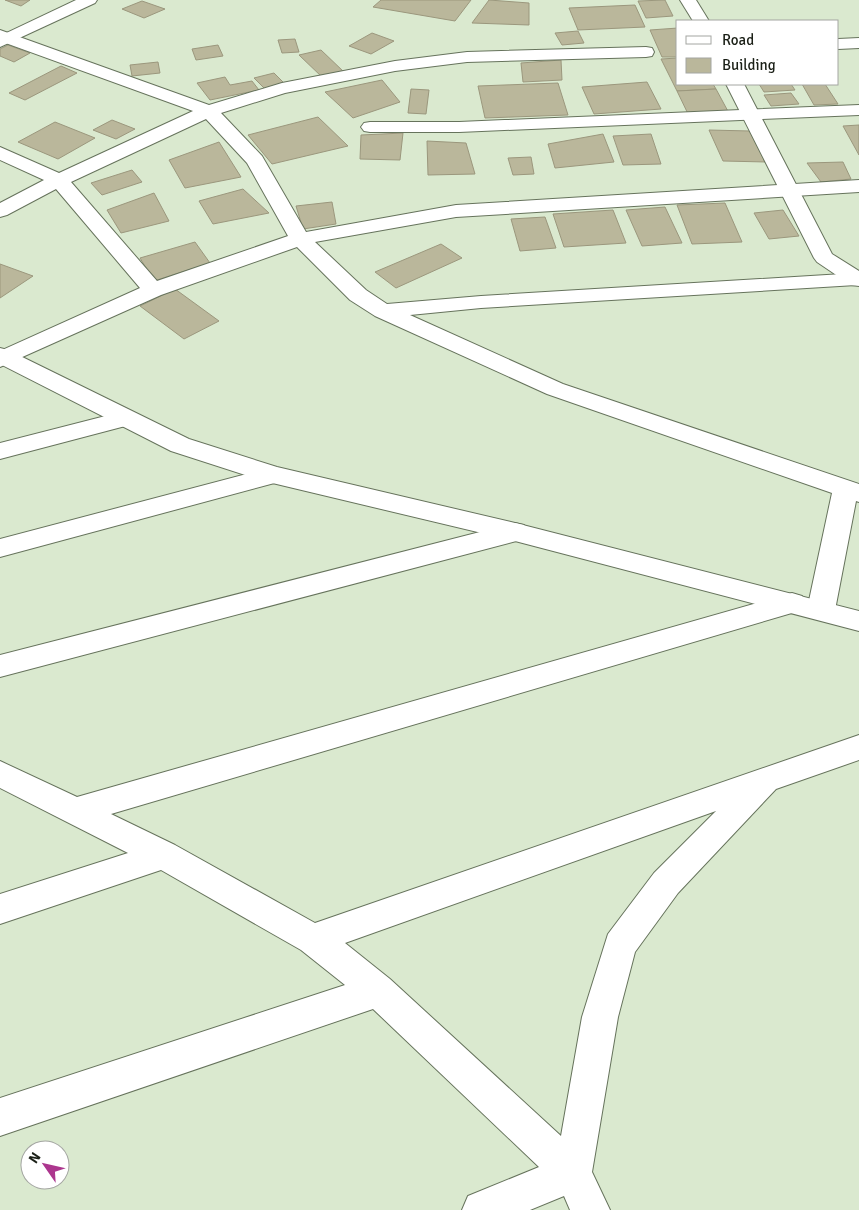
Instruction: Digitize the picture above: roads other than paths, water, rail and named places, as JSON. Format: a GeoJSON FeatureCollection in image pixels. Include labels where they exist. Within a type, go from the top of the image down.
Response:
{"type":"FeatureCollection","features":[{"type":"Feature","properties":{"kind":"street"},"geometry":{"type":"LineString","coordinates":[[3,39],[89,0]]}},
{"type":"Feature","properties":{"kind":"street"},"geometry":{"type":"LineString","coordinates":[[688,0],[700,20]]}},
{"type":"Feature","properties":{"kind":"street"},"geometry":{"type":"LineString","coordinates":[[3,39],[209,111],[255,160],[300,239],[358,294],[383,312],[554,389],[852,491],[821,610]]}},
{"type":"Feature","properties":{"kind":"street"},"geometry":{"type":"LineString","coordinates":[[839,44],[859,43]]}},
{"type":"Feature","properties":{"kind":"street"},"geometry":{"type":"LineString","coordinates":[[0,211],[59,180],[209,111],[282,88],[395,66],[467,57],[646,52]]}},
{"type":"Feature","properties":{"kind":"street"},"geometry":{"type":"LineString","coordinates":[[736,85],[824,258],[858,279]]}},
{"type":"Feature","properties":{"kind":"street"},"geometry":{"type":"LineString","coordinates":[[370,127],[459,127],[859,110]]}},
{"type":"Feature","properties":{"kind":"street"},"geometry":{"type":"LineString","coordinates":[[0,154],[59,180],[153,290]]}},
{"type":"Feature","properties":{"kind":"street"},"geometry":{"type":"LineString","coordinates":[[2,358],[153,290],[300,239],[456,211],[859,186]]}},
{"type":"Feature","properties":{"kind":"street"},"geometry":{"type":"LineString","coordinates":[[383,312],[482,302],[858,279]]}},
{"type":"Feature","properties":{"kind":"street"},"geometry":{"type":"LineString","coordinates":[[2,358],[180,445],[273,475],[515,532],[859,621]]}},
{"type":"Feature","properties":{"kind":"street"},"geometry":{"type":"LineString","coordinates":[[0,451],[125,419]]}},
{"type":"Feature","properties":{"kind":"street"},"geometry":{"type":"LineString","coordinates":[[0,548],[273,475]]}},
{"type":"Feature","properties":{"kind":"street"},"geometry":{"type":"LineString","coordinates":[[0,666],[515,532]]}},
{"type":"Feature","properties":{"kind":"street"},"geometry":{"type":"LineString","coordinates":[[74,811],[792,603]]}},
{"type":"Feature","properties":{"kind":"street"},"geometry":{"type":"LineString","coordinates":[[313,939],[767,778],[859,748]]}},
{"type":"Feature","properties":{"kind":"street"},"geometry":{"type":"LineString","coordinates":[[0,774],[164,855],[313,939],[378,991],[573,1172],[590,1210]]}},
{"type":"Feature","properties":{"kind":"street"},"geometry":{"type":"LineString","coordinates":[[573,1172],[600,1017],[620,945],[666,884],[767,778]]}},
{"type":"Feature","properties":{"kind":"street"},"geometry":{"type":"LineString","coordinates":[[0,909],[164,855]]}},
{"type":"Feature","properties":{"kind":"street"},"geometry":{"type":"LineString","coordinates":[[0,1117],[378,991]]}},
{"type":"Feature","properties":{"kind":"street"},"geometry":{"type":"LineString","coordinates":[[482,1210],[573,1172]]}}]}
